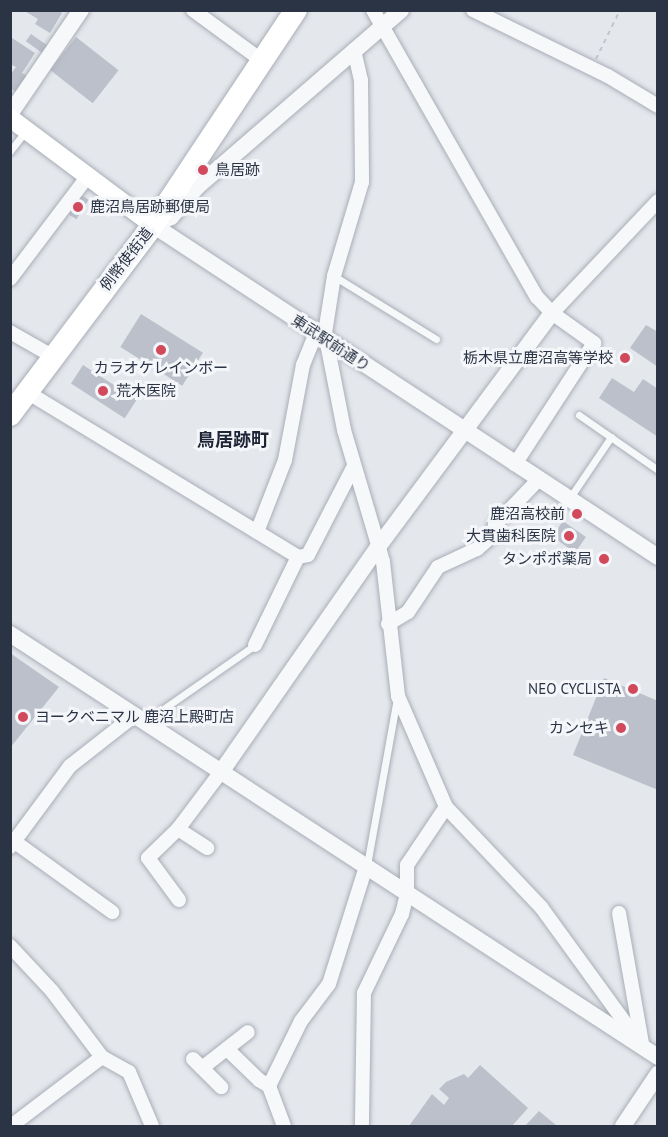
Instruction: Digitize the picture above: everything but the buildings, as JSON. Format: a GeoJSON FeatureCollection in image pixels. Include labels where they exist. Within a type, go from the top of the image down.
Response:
{"type":"FeatureCollection","features":[{"type":"Feature","properties":{"kind":"highway","name":"例幣使街道"},"geometry":{"type":"LineString","coordinates":[[10,415],[52,356],[153,225],[296,10]]}},
{"type":"Feature","properties":{"kind":"main road","name":"東武駅前通り"},"geometry":{"type":"LineString","coordinates":[[10,116],[153,225]]}},
{"type":"Feature","properties":{"kind":"street"},"geometry":{"type":"LineString","coordinates":[[10,116],[81,10]]}},
{"type":"Feature","properties":{"kind":"street"},"geometry":{"type":"LineString","coordinates":[[193,10],[261,60]]}},
{"type":"Feature","properties":{"kind":"street"},"geometry":{"type":"LineString","coordinates":[[373,10],[497,231],[537,297],[552,313],[594,343],[515,464]]}},
{"type":"Feature","properties":{"kind":"street"},"geometry":{"type":"LineString","coordinates":[[153,225],[171,217],[197,187],[401,10]]}},
{"type":"Feature","properties":{"kind":"street"},"geometry":{"type":"LineString","coordinates":[[473,10],[594,69],[657,106]]}},
{"type":"Feature","properties":{"kind":"street"},"geometry":{"type":"LineString","coordinates":[[257,532],[285,460],[303,365],[321,337],[334,276],[363,182],[361,80],[354,50]]}},
{"type":"Feature","properties":{"kind":"street"},"geometry":{"type":"LineString","coordinates":[[10,279],[88,176]]}},
{"type":"Feature","properties":{"kind":"street"},"geometry":{"type":"LineString","coordinates":[[179,900],[148,858],[178,829],[221,772],[463,429],[552,313],[657,201]]}},
{"type":"Feature","properties":{"kind":"street","name":"東武駅前通り"},"geometry":{"type":"LineString","coordinates":[[153,225],[657,557]]}},
{"type":"Feature","properties":{"kind":"street"},"geometry":{"type":"LineString","coordinates":[[10,332],[52,356]]}},
{"type":"Feature","properties":{"kind":"street"},"geometry":{"type":"LineString","coordinates":[[321,337],[354,466],[378,547],[398,696],[446,807],[541,908],[643,1048]]}},
{"type":"Feature","properties":{"kind":"street"},"geometry":{"type":"LineString","coordinates":[[27,392],[298,557],[308,555],[354,466]]}},
{"type":"Feature","properties":{"kind":"street"},"geometry":{"type":"LineString","coordinates":[[388,624],[408,612],[438,567],[477,549],[493,535],[495,525],[539,479]]}},
{"type":"Feature","properties":{"kind":"street"},"geometry":{"type":"LineString","coordinates":[[255,645],[298,557]]}},
{"type":"Feature","properties":{"kind":"street"},"geometry":{"type":"LineString","coordinates":[[10,634],[657,1057]]}},
{"type":"Feature","properties":{"kind":"street"},"geometry":{"type":"LineString","coordinates":[[112,912],[13,845],[70,766],[140,718]]}},
{"type":"Feature","properties":{"kind":"street"},"geometry":{"type":"LineString","coordinates":[[362,1126],[364,993],[393,940],[407,894],[406,865],[446,807]]}},
{"type":"Feature","properties":{"kind":"street"},"geometry":{"type":"LineString","coordinates":[[178,829],[207,848]]}},
{"type":"Feature","properties":{"kind":"street"},"geometry":{"type":"LineString","coordinates":[[270,1086],[301,1022],[329,984],[366,867]]}},
{"type":"Feature","properties":{"kind":"street"},"geometry":{"type":"LineString","coordinates":[[619,913],[643,1048]]}},
{"type":"Feature","properties":{"kind":"street"},"geometry":{"type":"LineString","coordinates":[[10,946],[52,991],[102,1057],[129,1072],[152,1126]]}},
{"type":"Feature","properties":{"kind":"street"},"geometry":{"type":"LineString","coordinates":[[221,1087],[198,1064],[227,1049],[248,1032]]}},
{"type":"Feature","properties":{"kind":"street"},"geometry":{"type":"LineString","coordinates":[[227,1049],[259,1080],[270,1086],[284,1126]]}},
{"type":"Feature","properties":{"kind":"street"},"geometry":{"type":"LineString","coordinates":[[11,1126],[102,1057]]}},
{"type":"Feature","properties":{"kind":"street"},"geometry":{"type":"LineString","coordinates":[[623,1126],[657,1074]]}},
{"type":"Feature","properties":{"kind":"lane"},"geometry":{"type":"LineString","coordinates":[[10,151],[26,130]]}},
{"type":"Feature","properties":{"kind":"lane"},"geometry":{"type":"LineString","coordinates":[[334,276],[436,339]]}},
{"type":"Feature","properties":{"kind":"lane"},"geometry":{"type":"LineString","coordinates":[[579,415],[657,470]]}},
{"type":"Feature","properties":{"kind":"lane"},"geometry":{"type":"LineString","coordinates":[[569,499],[611,437]]}},
{"type":"Feature","properties":{"kind":"lane"},"geometry":{"type":"LineString","coordinates":[[140,718],[255,645]]}},
{"type":"Feature","properties":{"kind":"lane"},"geometry":{"type":"LineString","coordinates":[[366,867],[398,696]]}},
{"type":"Feature","properties":{"kind":"path"},"geometry":{"type":"LineString","coordinates":[[594,69],[598,49],[620,10]]}},
{"type":"Feature","properties":{"kind":"place","name":"鳥居跡"},"geometry":{"type":"Point","coordinates":[203,170]}},
{"type":"Feature","properties":{"kind":"place","name":"鹿沼鳥居跡郵便局"},"geometry":{"type":"Point","coordinates":[78,207]}},
{"type":"Feature","properties":{"kind":"place","name":"カラオケレインボー"},"geometry":{"type":"Point","coordinates":[161,350]}},
{"type":"Feature","properties":{"kind":"place","name":"栃木県立鹿沼高等学校"},"geometry":{"type":"Point","coordinates":[625,358]}},
{"type":"Feature","properties":{"kind":"place","name":"荒木医院"},"geometry":{"type":"Point","coordinates":[103,391]}},
{"type":"Feature","properties":{"kind":"place","name":"鹿沼高校前"},"geometry":{"type":"Point","coordinates":[577,514]}},
{"type":"Feature","properties":{"kind":"place","name":"大貫歯科医院"},"geometry":{"type":"Point","coordinates":[569,536]}},
{"type":"Feature","properties":{"kind":"place","name":"タンポポ薬局"},"geometry":{"type":"Point","coordinates":[604,559]}},
{"type":"Feature","properties":{"kind":"place","name":"NEO CYCLISTA"},"geometry":{"type":"Point","coordinates":[633,689]}},
{"type":"Feature","properties":{"kind":"place","name":"ヨークベニマル 鹿沼上殿町店"},"geometry":{"type":"Point","coordinates":[23,717]}},
{"type":"Feature","properties":{"kind":"place","name":"カンセキ"},"geometry":{"type":"Point","coordinates":[621,728]}},
{"type":"Feature","properties":{"kind":"district","name":"鳥居跡町"},"geometry":{"type":"Point","coordinates":[233,440]}}]}
